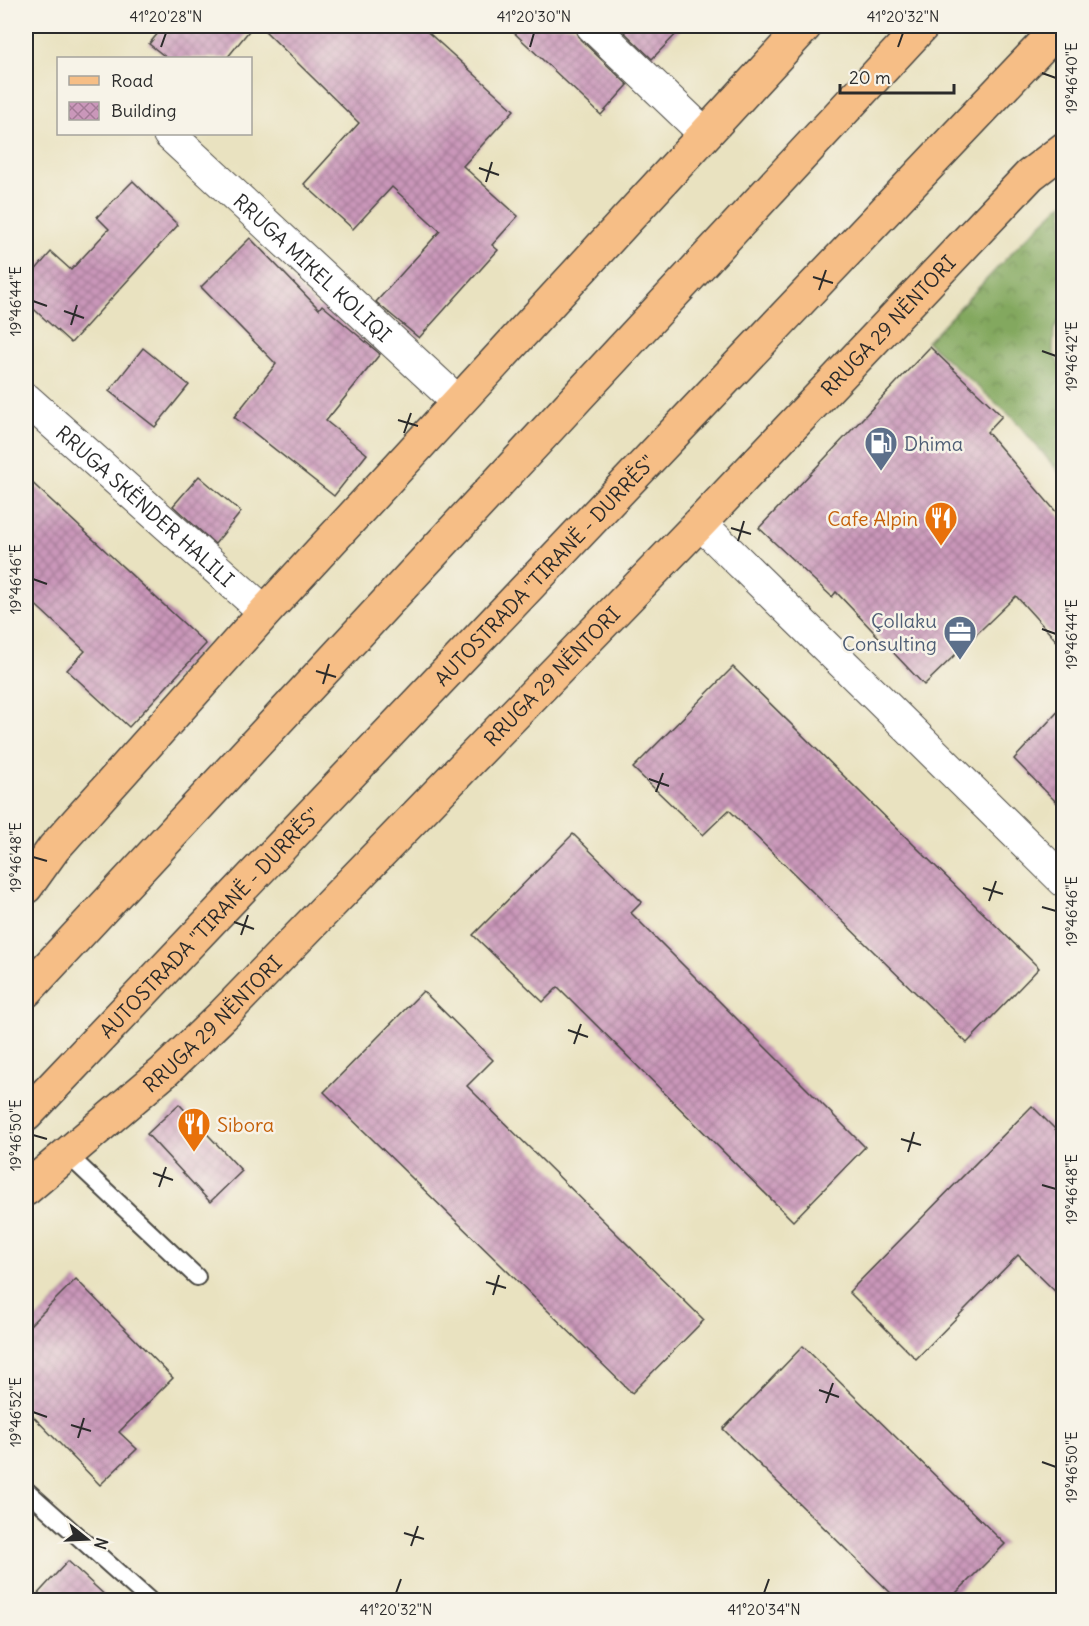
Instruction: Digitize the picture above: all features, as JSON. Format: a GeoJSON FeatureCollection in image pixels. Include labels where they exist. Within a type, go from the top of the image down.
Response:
{"type":"FeatureCollection","features":[{"type":"Feature","properties":{"kind":"main road"},"geometry":{"type":"LineString","coordinates":[[26,887],[54,848],[265,612],[805,26]]}},
{"type":"Feature","properties":{"kind":"main road","name":"AUTOSTRADA \"TIRANË - DURRËS\""},"geometry":{"type":"LineString","coordinates":[[26,1116],[1061,26]]}},
{"type":"Feature","properties":{"kind":"main road"},"geometry":{"type":"LineString","coordinates":[[26,991],[920,28]]}},
{"type":"Feature","properties":{"kind":"main road","name":"RRUGA 29 NËNTORI"},"geometry":{"type":"LineString","coordinates":[[26,1189],[164,1072],[223,1015],[700,523],[1030,175],[1064,149]]}},
{"type":"Feature","properties":{"kind":"street"},"geometry":{"type":"LineString","coordinates":[[592,26],[704,133]]}},
{"type":"Feature","properties":{"kind":"street","name":"RRUGA MIKEL KOLIQI"},"geometry":{"type":"LineString","coordinates":[[170,135],[459,402]]}},
{"type":"Feature","properties":{"kind":"street","name":"RRUGA SKËNDER HALILI"},"geometry":{"type":"LineString","coordinates":[[26,399],[265,612]]}},
{"type":"Feature","properties":{"kind":"street"},"geometry":{"type":"LineString","coordinates":[[700,523],[1064,881]]}},
{"type":"Feature","properties":{"kind":"lane"},"geometry":{"type":"LineString","coordinates":[[68,1155],[197,1277]]}},
{"type":"Feature","properties":{"kind":"lane"},"geometry":{"type":"LineString","coordinates":[[26,1490],[149,1600]]}},
{"type":"Feature","properties":{"kind":"green space"},"geometry":{"type":"Polygon","coordinates":[[[1063,203],[1063,313],[1054,330],[1053,351],[1063,374],[1063,477],[1013,418],[927,342],[1021,243],[1063,203]]]}},
{"type":"Feature","properties":{"kind":"building"},"geometry":{"type":"Polygon","coordinates":[[[164,26],[253,26],[228,57],[166,57],[149,44],[164,26]]]}},
{"type":"Feature","properties":{"kind":"building"},"geometry":{"type":"Polygon","coordinates":[[[260,26],[421,26],[514,110],[463,166],[518,216],[492,245],[498,250],[419,338],[376,302],[440,231],[392,187],[353,229],[304,184],[359,123],[260,26]]]}},
{"type":"Feature","properties":{"kind":"building"},"geometry":{"type":"Polygon","coordinates":[[[507,26],[575,26],[580,39],[628,85],[601,115],[507,26]]]}},
{"type":"Feature","properties":{"kind":"building"},"geometry":{"type":"Polygon","coordinates":[[[618,26],[684,26],[652,59],[618,26]]]}},
{"type":"Feature","properties":{"kind":"building"},"geometry":{"type":"Polygon","coordinates":[[[133,181],[178,225],[71,343],[26,302],[26,281],[51,252],[71,270],[109,229],[97,217],[133,181]]]}},
{"type":"Feature","properties":{"kind":"building"},"geometry":{"type":"Polygon","coordinates":[[[250,238],[319,309],[322,305],[380,354],[326,421],[367,454],[334,496],[234,417],[276,364],[201,287],[250,238]]]}},
{"type":"Feature","properties":{"kind":"building"},"geometry":{"type":"Polygon","coordinates":[[[930,347],[1002,416],[987,432],[1064,521],[1064,649],[1016,596],[924,685],[836,592],[832,597],[759,528],[930,347]]]}},
{"type":"Feature","properties":{"kind":"building"},"geometry":{"type":"Polygon","coordinates":[[[143,348],[189,385],[155,427],[109,391],[143,348]]]}},
{"type":"Feature","properties":{"kind":"building"},"geometry":{"type":"Polygon","coordinates":[[[199,476],[241,512],[215,544],[173,506],[199,476]]]}},
{"type":"Feature","properties":{"kind":"building"},"geometry":{"type":"Polygon","coordinates":[[[26,477],[206,644],[129,727],[67,670],[85,651],[26,596],[26,477]]]}},
{"type":"Feature","properties":{"kind":"building"},"geometry":{"type":"Polygon","coordinates":[[[733,667],[1039,968],[967,1043],[729,810],[703,835],[633,768],[733,667]]]}},
{"type":"Feature","properties":{"kind":"building"},"geometry":{"type":"Polygon","coordinates":[[[1064,705],[1064,810],[1014,759],[1064,705]]]}},
{"type":"Feature","properties":{"kind":"building"},"geometry":{"type":"Polygon","coordinates":[[[573,834],[642,902],[631,913],[865,1147],[793,1221],[558,987],[543,1002],[473,935],[573,834]]]}},
{"type":"Feature","properties":{"kind":"building"},"geometry":{"type":"Polygon","coordinates":[[[423,991],[493,1060],[467,1086],[704,1320],[632,1393],[324,1092],[423,991]]]}},
{"type":"Feature","properties":{"kind":"building","name":"Sibora"},"geometry":{"type":"Polygon","coordinates":[[[179,1104],[242,1171],[210,1202],[147,1134],[179,1104]]]}},
{"type":"Feature","properties":{"kind":"building"},"geometry":{"type":"Polygon","coordinates":[[[1032,1106],[1064,1138],[1064,1300],[1018,1255],[916,1359],[849,1292],[1032,1106]]]}},
{"type":"Feature","properties":{"kind":"building"},"geometry":{"type":"Polygon","coordinates":[[[76,1279],[173,1378],[119,1432],[137,1449],[100,1485],[26,1409],[26,1329],[76,1279]]]}},
{"type":"Feature","properties":{"kind":"building"},"geometry":{"type":"Polygon","coordinates":[[[803,1346],[1005,1544],[949,1600],[898,1600],[723,1429],[803,1346]]]}},
{"type":"Feature","properties":{"kind":"building"},"geometry":{"type":"Polygon","coordinates":[[[68,1561],[110,1600],[32,1600],[68,1561]]]}},
{"type":"Feature","properties":{"kind":"place","name":"Dhima"},"geometry":{"type":"Point","coordinates":[881,472]}},
{"type":"Feature","properties":{"kind":"place","name":"Cafe Alpin"},"geometry":{"type":"Point","coordinates":[941,547]}},
{"type":"Feature","properties":{"kind":"place","name":"Çollaku Consulting"},"geometry":{"type":"Point","coordinates":[960,661]}},
{"type":"Feature","properties":{"kind":"place","name":"Sibora"},"geometry":{"type":"Point","coordinates":[194,1153]}}]}
